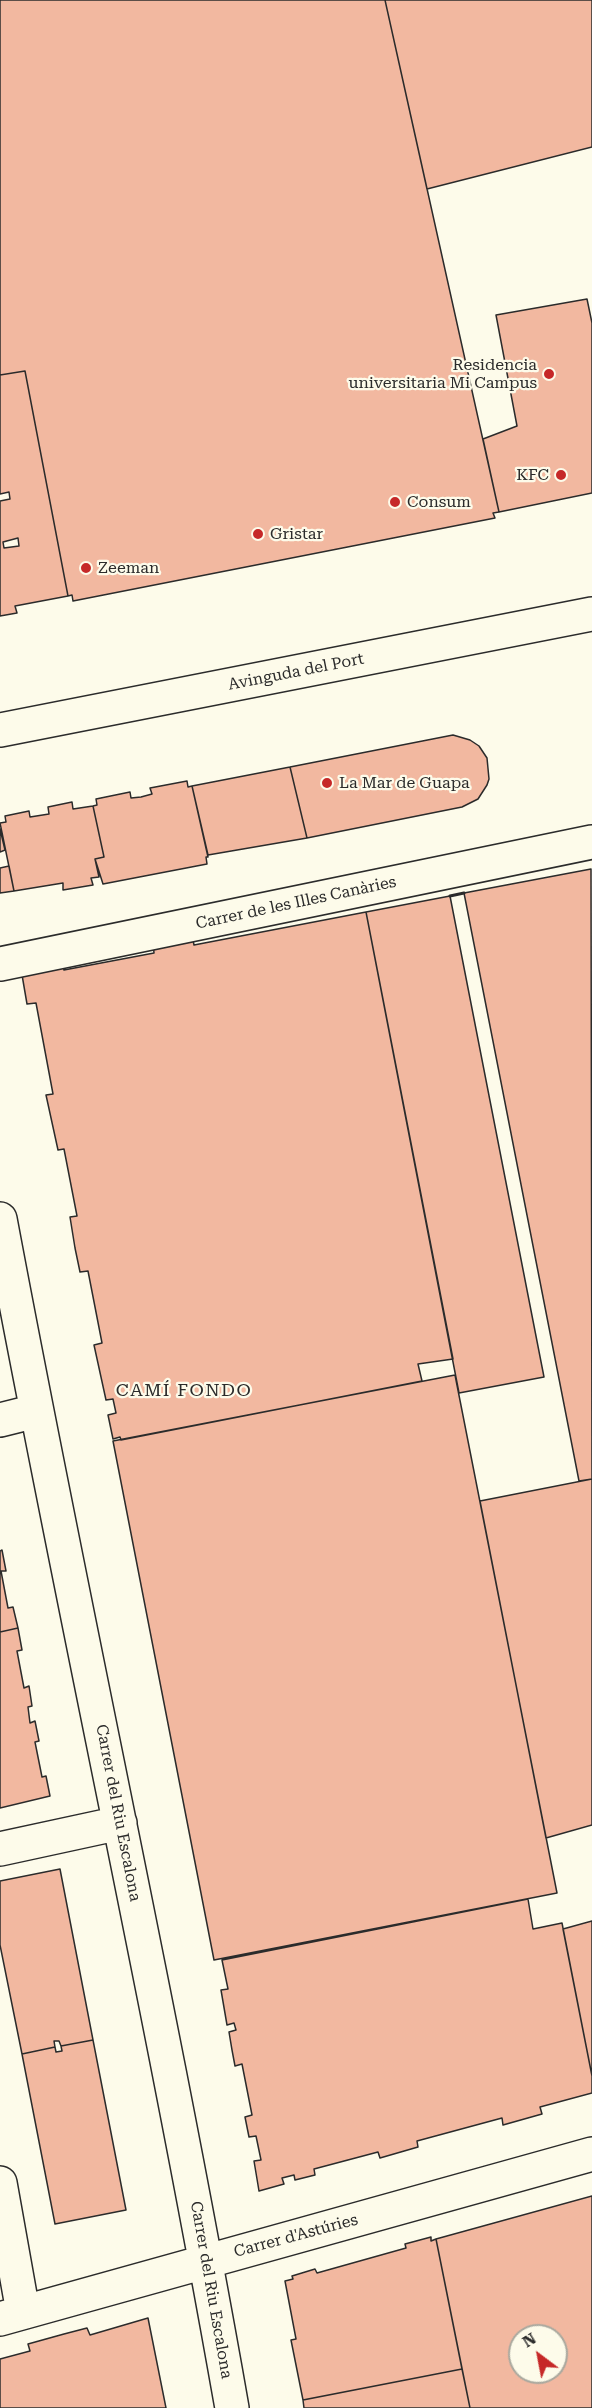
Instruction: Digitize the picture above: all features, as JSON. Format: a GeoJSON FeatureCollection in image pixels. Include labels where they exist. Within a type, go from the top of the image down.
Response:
{"type":"FeatureCollection","features":[{"type":"Feature","properties":{"kind":"street","name":"Avinguda del Port"},"geometry":{"type":"LineString","coordinates":[[0,730],[592,614]]}},
{"type":"Feature","properties":{"kind":"street","name":"Carrer de les Illes Canàries"},"geometry":{"type":"LineString","coordinates":[[0,964],[592,842]]}},
{"type":"Feature","properties":{"kind":"street","name":"Carrer del Riu Escalona"},"geometry":{"type":"LineString","coordinates":[[0,1219],[36,1411],[206,2261],[232,2408]]}},
{"type":"Feature","properties":{"kind":"street"},"geometry":{"type":"LineString","coordinates":[[0,1420],[36,1411]]}},
{"type":"Feature","properties":{"kind":"street"},"geometry":{"type":"LineString","coordinates":[[0,1849],[120,1823]]}},
{"type":"Feature","properties":{"kind":"street","name":"Carrer d'Astúries"},"geometry":{"type":"LineString","coordinates":[[12,2316],[592,2154]]}},
{"type":"Feature","properties":{"kind":"street"},"geometry":{"type":"LineString","coordinates":[[0,2183],[12,2316]]}},
{"type":"Feature","properties":{"kind":"building"},"geometry":{"type":"Polygon","coordinates":[[[0,0],[385,0],[499,512],[493,513],[495,518],[73,601],[72,595],[68,596],[25,371],[0,375],[0,0]]]}},
{"type":"Feature","properties":{"kind":"building"},"geometry":{"type":"Polygon","coordinates":[[[385,0],[592,0],[592,147],[427,189],[385,0]]]}},
{"type":"Feature","properties":{"kind":"building","name":"Residencia universitaria Mi Campus"},"geometry":{"type":"Polygon","coordinates":[[[587,299],[592,323],[592,493],[499,512],[483,439],[517,426],[496,315],[587,299]]]}},
{"type":"Feature","properties":{"kind":"building"},"geometry":{"type":"Polygon","coordinates":[[[25,371],[68,596],[15,606],[17,613],[0,616],[0,501],[10,499],[9,492],[0,494],[0,375],[25,371]],[[18,538],[3,542],[4,548],[19,546],[18,538]]]}},
{"type":"Feature","properties":{"kind":"building"},"geometry":{"type":"Polygon","coordinates":[[[453,735],[470,740],[479,746],[487,758],[489,779],[478,799],[462,807],[307,838],[290,767],[453,735]]]}},
{"type":"Feature","properties":{"kind":"building"},"geometry":{"type":"Polygon","coordinates":[[[290,767],[307,838],[208,855],[192,786],[290,767]]]}},
{"type":"Feature","properties":{"kind":"building"},"geometry":{"type":"Polygon","coordinates":[[[187,781],[188,787],[192,786],[208,857],[206,857],[207,864],[103,884],[95,859],[104,857],[93,806],[97,805],[96,799],[130,792],[131,798],[141,797],[152,794],[150,788],[187,781]]]}},
{"type":"Feature","properties":{"kind":"building"},"geometry":{"type":"Polygon","coordinates":[[[72,802],[73,809],[93,806],[104,857],[95,859],[99,877],[91,878],[93,885],[63,890],[63,883],[14,891],[0,823],[6,822],[5,816],[29,811],[30,817],[49,814],[48,807],[72,802]]]}},
{"type":"Feature","properties":{"kind":"building"},"geometry":{"type":"Polygon","coordinates":[[[0,829],[5,850],[0,852],[0,829]]]}},
{"type":"Feature","properties":{"kind":"building"},"geometry":{"type":"Polygon","coordinates":[[[9,866],[14,891],[0,893],[0,868],[9,866]]]}},
{"type":"Feature","properties":{"kind":"building"},"geometry":{"type":"Polygon","coordinates":[[[591,869],[592,1479],[579,1481],[464,893],[591,869]]]}},
{"type":"Feature","properties":{"kind":"building"},"geometry":{"type":"Polygon","coordinates":[[[450,896],[544,1377],[459,1393],[366,912],[450,896]]]}},
{"type":"Feature","properties":{"kind":"building"},"geometry":{"type":"Polygon","coordinates":[[[366,912],[453,1359],[418,1364],[422,1381],[121,1440],[120,1437],[113,1439],[108,1415],[116,1413],[113,1399],[106,1400],[94,1345],[102,1343],[88,1271],[80,1272],[75,1248],[70,1217],[77,1216],[64,1149],[58,1150],[46,1095],[53,1094],[36,1003],[27,1004],[21,969],[62,960],[64,970],[154,953],[153,943],[192,935],[194,945],[366,912]]]}},
{"type":"Feature","properties":{"kind":"building"},"geometry":{"type":"Polygon","coordinates":[[[455,1375],[557,1893],[214,1960],[113,1441],[455,1375]]]}},
{"type":"Feature","properties":{"kind":"building"},"geometry":{"type":"Polygon","coordinates":[[[592,1479],[592,1825],[546,1838],[480,1501],[592,1479]]]}},
{"type":"Feature","properties":{"kind":"building"},"geometry":{"type":"Polygon","coordinates":[[[2,1550],[6,1571],[1,1571],[8,1608],[13,1607],[18,1628],[0,1632],[0,1551],[2,1550]]]}},
{"type":"Feature","properties":{"kind":"building"},"geometry":{"type":"Polygon","coordinates":[[[18,1628],[22,1650],[17,1651],[24,1688],[29,1686],[32,1706],[28,1707],[30,1723],[35,1721],[39,1741],[35,1742],[42,1777],[46,1776],[50,1796],[0,1808],[0,1632],[18,1628]]]}},
{"type":"Feature","properties":{"kind":"building"},"geometry":{"type":"Polygon","coordinates":[[[60,1869],[93,2040],[61,2046],[59,2041],[54,2041],[55,2047],[22,2054],[0,1945],[0,1881],[60,1869]]]}},
{"type":"Feature","properties":{"kind":"building"},"geometry":{"type":"Polygon","coordinates":[[[528,1899],[533,1929],[562,1923],[592,2076],[592,2093],[540,2107],[542,2114],[503,2125],[502,2118],[417,2141],[418,2147],[380,2158],[378,2152],[314,2169],[315,2175],[295,2180],[294,2175],[282,2178],[284,2184],[259,2191],[254,2161],[261,2160],[256,2136],[249,2137],[245,2117],[252,2115],[242,2064],[235,2066],[229,2032],[236,2030],[234,2023],[227,2025],[221,1990],[228,1989],[222,1960],[528,1899]]]}},
{"type":"Feature","properties":{"kind":"building"},"geometry":{"type":"Polygon","coordinates":[[[592,1921],[592,2076],[563,1929],[592,1921]]]}},
{"type":"Feature","properties":{"kind":"building"},"geometry":{"type":"Polygon","coordinates":[[[93,2040],[126,2210],[55,2224],[22,2054],[55,2047],[56,2052],[62,2051],[61,2046],[93,2040]]]}},
{"type":"Feature","properties":{"kind":"building"},"geometry":{"type":"Polygon","coordinates":[[[592,2196],[592,2408],[470,2408],[436,2239],[592,2196]]]}},
{"type":"Feature","properties":{"kind":"building"},"geometry":{"type":"Polygon","coordinates":[[[431,2237],[431,2241],[436,2239],[462,2369],[303,2400],[291,2340],[296,2339],[285,2281],[293,2279],[292,2276],[315,2269],[317,2273],[406,2248],[405,2244],[431,2237]]]}},
{"type":"Feature","properties":{"kind":"building"},"geometry":{"type":"Polygon","coordinates":[[[148,2318],[166,2408],[0,2408],[0,2359],[30,2351],[28,2344],[64,2334],[87,2328],[90,2335],[148,2318]]]}},
{"type":"Feature","properties":{"kind":"building"},"geometry":{"type":"Polygon","coordinates":[[[462,2369],[470,2408],[304,2408],[303,2400],[462,2369]]]}},
{"type":"Feature","properties":{"kind":"wall"},"geometry":{"type":"LineString","coordinates":[[450,896],[464,893]]}},
{"type":"Feature","properties":{"kind":"place","name":"Residencia universitaria Mi Campus"},"geometry":{"type":"Point","coordinates":[549,374]}},
{"type":"Feature","properties":{"kind":"place","name":"KFC"},"geometry":{"type":"Point","coordinates":[561,475]}},
{"type":"Feature","properties":{"kind":"place","name":"Consum"},"geometry":{"type":"Point","coordinates":[395,502]}},
{"type":"Feature","properties":{"kind":"place","name":"Gristar"},"geometry":{"type":"Point","coordinates":[258,534]}},
{"type":"Feature","properties":{"kind":"place","name":"Zeeman"},"geometry":{"type":"Point","coordinates":[86,568]}},
{"type":"Feature","properties":{"kind":"place","name":"La Mar de Guapa"},"geometry":{"type":"Point","coordinates":[327,783]}},
{"type":"Feature","properties":{"kind":"district","name":"CAMÍ FONDO"},"geometry":{"type":"Point","coordinates":[184,1391]}}]}
